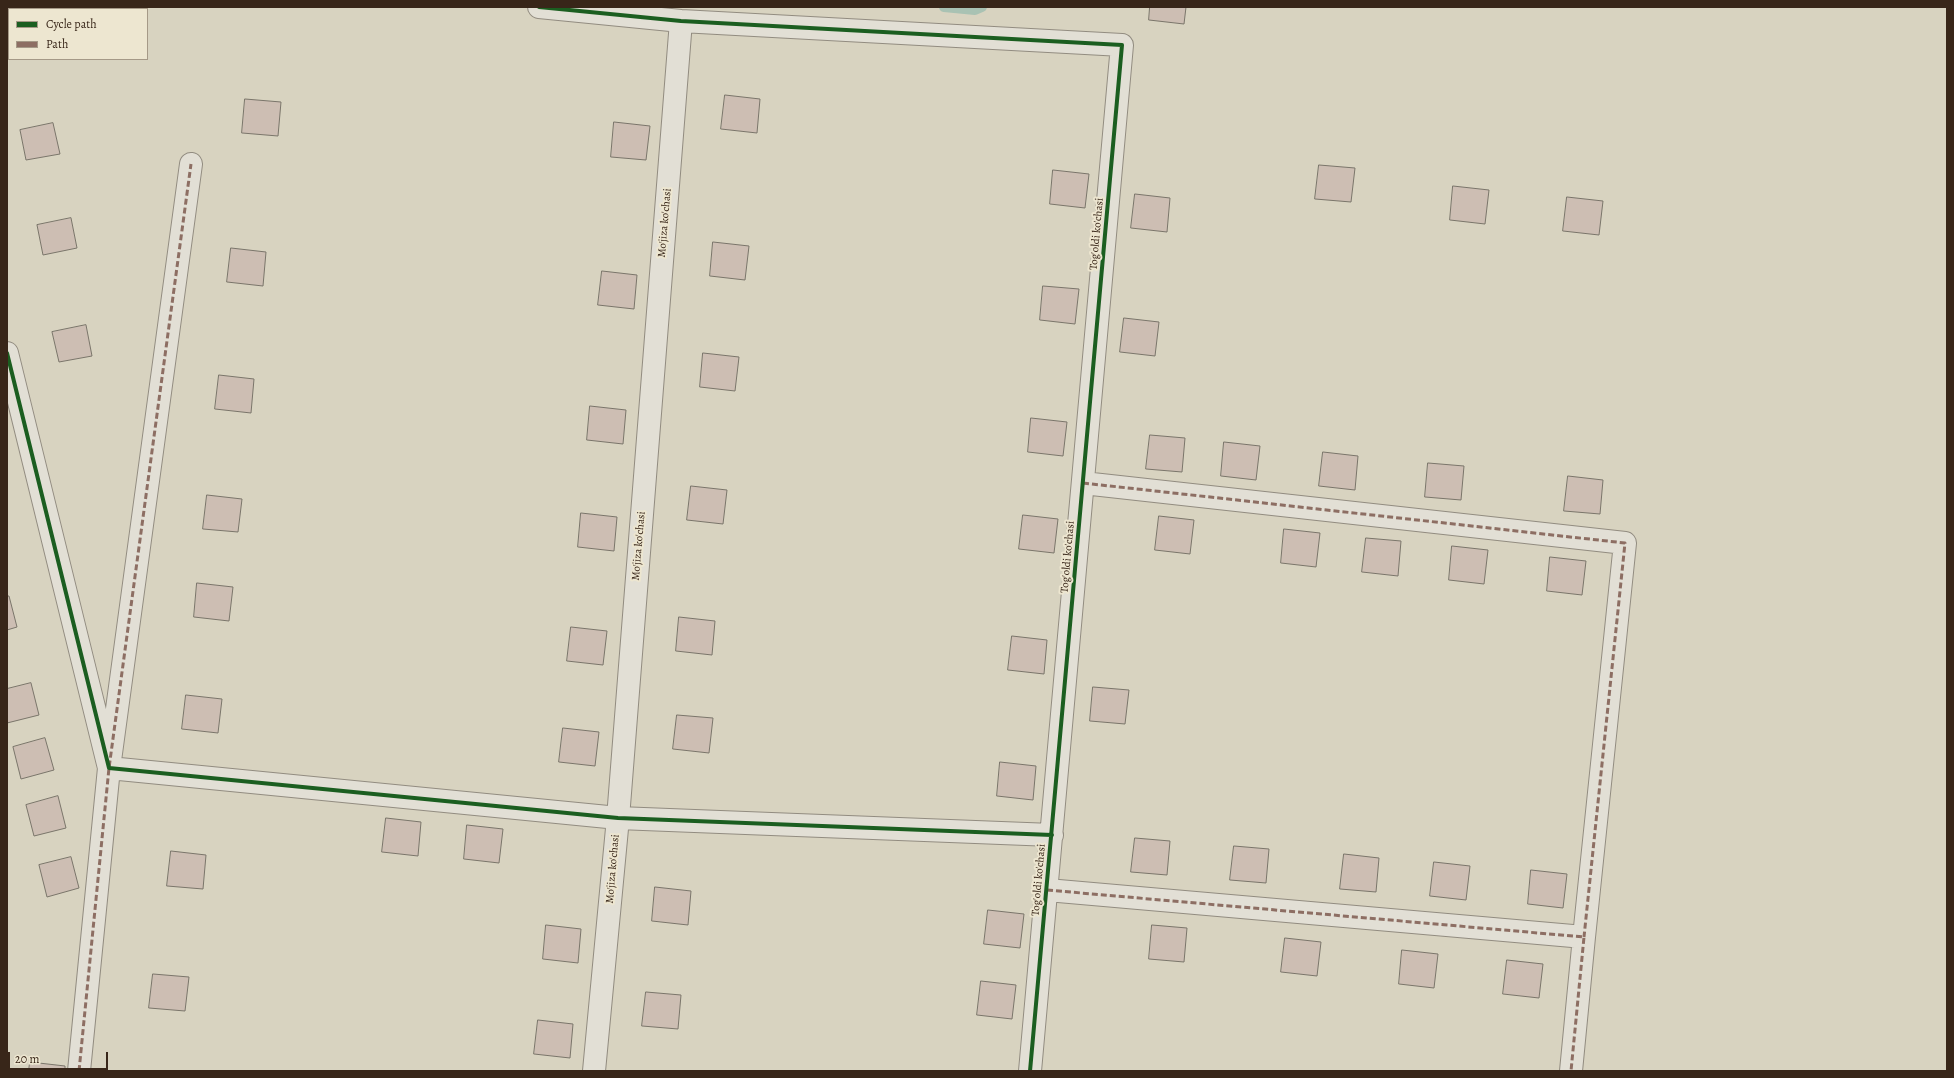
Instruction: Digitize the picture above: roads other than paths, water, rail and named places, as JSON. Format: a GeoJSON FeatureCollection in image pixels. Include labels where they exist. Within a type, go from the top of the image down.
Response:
{"type":"FeatureCollection","features":[{"type":"Feature","properties":{"kind":"street"},"geometry":{"type":"LineString","coordinates":[[539,7],[681,21]]}},
{"type":"Feature","properties":{"kind":"street","name":"Tog'oldi ko'chasi"},"geometry":{"type":"LineString","coordinates":[[681,21],[1122,44],[1084,483],[1030,1071]]}},
{"type":"Feature","properties":{"kind":"street","name":"Mo'jiza ko'chasi"},"geometry":{"type":"LineString","coordinates":[[594,1071],[618,818],[681,21]]}},
{"type":"Feature","properties":{"kind":"street"},"geometry":{"type":"LineString","coordinates":[[79,1071],[109,768],[191,164]]}},
{"type":"Feature","properties":{"kind":"street"},"geometry":{"type":"LineString","coordinates":[[7,353],[109,768]]}},
{"type":"Feature","properties":{"kind":"street"},"geometry":{"type":"LineString","coordinates":[[1084,483],[1625,543],[1571,1071]]}},
{"type":"Feature","properties":{"kind":"street"},"geometry":{"type":"LineString","coordinates":[[109,768],[618,818],[1052,835]]}},
{"type":"Feature","properties":{"kind":"street"},"geometry":{"type":"LineString","coordinates":[[1047,890],[1584,937]]}},
{"type":"Feature","properties":{"kind":"waterway"},"geometry":{"type":"LineString","coordinates":[[944,7],[975,10],[982,7]]}}]}
